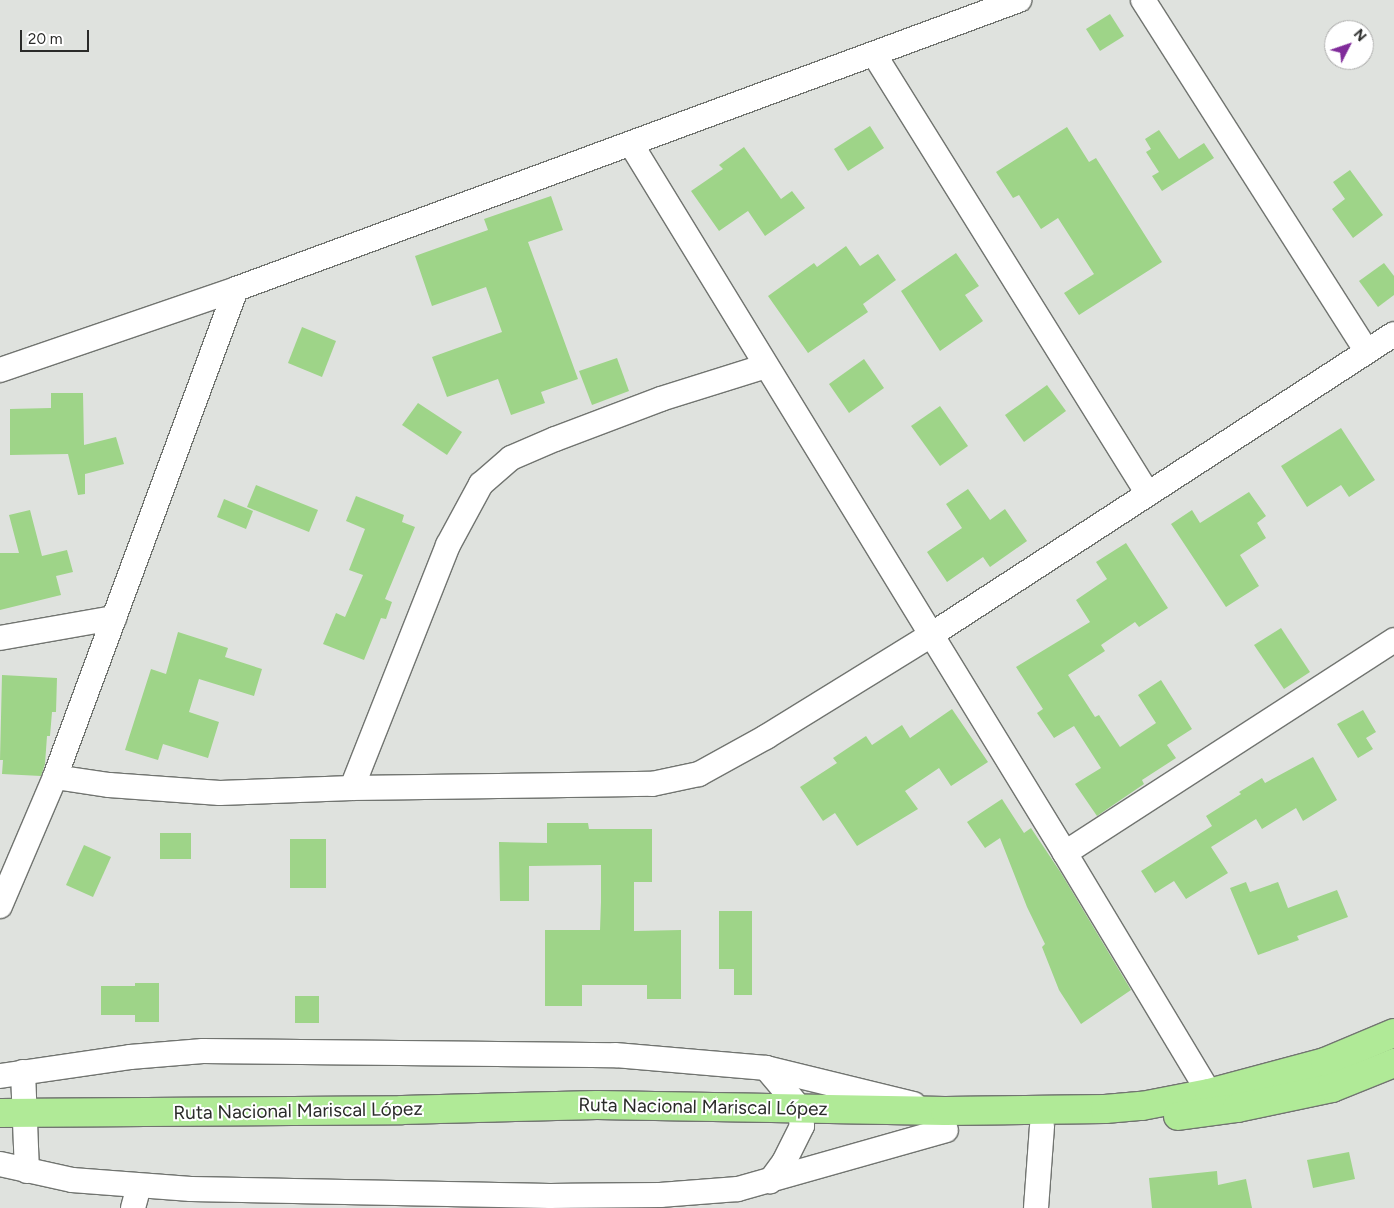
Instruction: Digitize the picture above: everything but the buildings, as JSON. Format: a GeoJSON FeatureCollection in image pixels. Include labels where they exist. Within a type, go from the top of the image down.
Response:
{"type":"FeatureCollection","features":[{"type":"Feature","properties":{"kind":"highway","name":"Ruta Nacional Mariscal López"},"geometry":{"type":"LineString","coordinates":[[945,1121],[1142,1106],[1209,1093],[1325,1062],[1394,1033]]}},
{"type":"Feature","properties":{"kind":"highway","name":"Ruta Nacional Mariscal López"},"geometry":{"type":"LineString","coordinates":[[13,1122],[403,1129],[800,1117],[1042,1126],[1148,1120],[1237,1108],[1332,1088],[1394,1063]]}},
{"type":"Feature","properties":{"kind":"street"},"geometry":{"type":"LineString","coordinates":[[0,370],[236,289],[1019,0]]}},
{"type":"Feature","properties":{"kind":"street"},"geometry":{"type":"LineString","coordinates":[[1143,0],[1367,352]]}},
{"type":"Feature","properties":{"kind":"street"},"geometry":{"type":"LineString","coordinates":[[874,54],[1148,494]]}},
{"type":"Feature","properties":{"kind":"street"},"geometry":{"type":"LineString","coordinates":[[632,144],[766,366],[1066,853],[1209,1093]]}},
{"type":"Feature","properties":{"kind":"street"},"geometry":{"type":"LineString","coordinates":[[0,906],[55,777],[236,289]]}},
{"type":"Feature","properties":{"kind":"street"},"geometry":{"type":"LineString","coordinates":[[55,777],[109,785],[220,793],[352,788],[652,784],[699,774],[766,737],[931,635],[1394,334]]}},
{"type":"Feature","properties":{"kind":"street"},"geometry":{"type":"LineString","coordinates":[[352,788],[448,545],[481,484],[511,458],[554,439],[661,399],[766,366]]}},
{"type":"Feature","properties":{"kind":"street"},"geometry":{"type":"LineString","coordinates":[[0,638],[114,618]]}},
{"type":"Feature","properties":{"kind":"street"},"geometry":{"type":"LineString","coordinates":[[1066,853],[1394,640]]}},
{"type":"Feature","properties":{"kind":"street"},"geometry":{"type":"LineString","coordinates":[[0,1076],[130,1057],[203,1051],[615,1055],[766,1068],[945,1121]]}},
{"type":"Feature","properties":{"kind":"street"},"geometry":{"type":"LineString","coordinates":[[766,1068],[800,1117],[784,1162],[770,1181]]}},
{"type":"Feature","properties":{"kind":"street"},"geometry":{"type":"LineString","coordinates":[[23,1072],[13,1122],[27,1171]]}},
{"type":"Feature","properties":{"kind":"street"},"geometry":{"type":"LineString","coordinates":[[0,1164],[136,1197],[191,1189],[550,1202],[738,1189],[770,1181],[945,1121]]}},
{"type":"Feature","properties":{"kind":"street"},"geometry":{"type":"LineString","coordinates":[[1036,1208],[1042,1126]]}}]}
